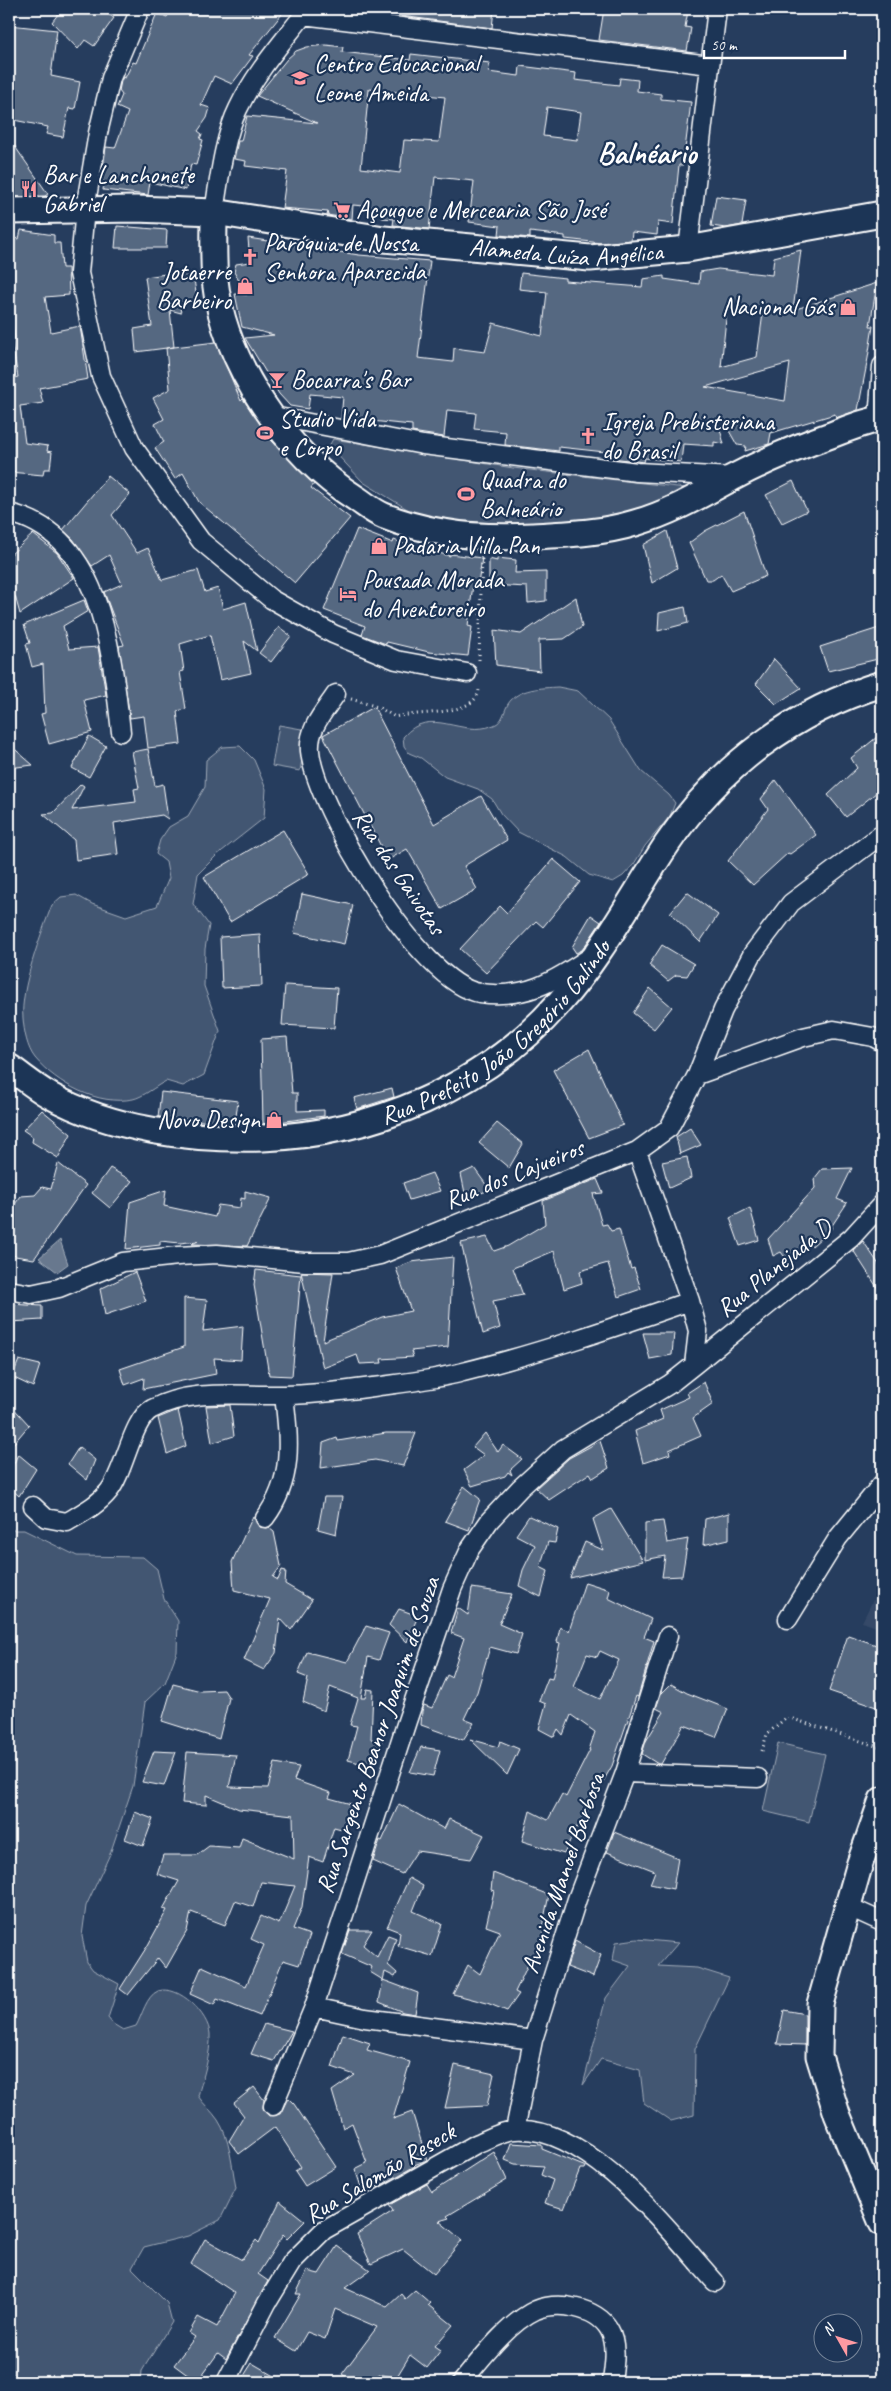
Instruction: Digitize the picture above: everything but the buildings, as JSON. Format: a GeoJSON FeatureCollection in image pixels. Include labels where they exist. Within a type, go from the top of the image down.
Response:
{"type":"FeatureCollection","features":[{"type":"Feature","properties":{"kind":"street"},"geometry":{"type":"LineString","coordinates":[[140,9],[111,78],[98,133],[85,209],[79,273],[101,376],[134,448],[201,541],[271,599],[333,634],[396,660],[475,672]]}},
{"type":"Feature","properties":{"kind":"street"},"geometry":{"type":"LineString","coordinates":[[688,249],[717,9]]}},
{"type":"Feature","properties":{"kind":"street"},"geometry":{"type":"LineString","coordinates":[[710,65],[306,12],[265,63],[238,110],[224,159],[214,212],[215,280],[224,319],[234,349],[254,388],[296,448],[320,472],[342,490],[382,515],[430,532],[501,538],[608,531],[637,523],[695,500],[733,477],[797,447],[880,419],[882,366]]}},
{"type":"Feature","properties":{"kind":"street","name":"Alameda Luíza Angélica"},"geometry":{"type":"LineString","coordinates":[[9,211],[136,209],[214,212],[384,239],[590,258],[688,249],[882,214]]}},
{"type":"Feature","properties":{"kind":"street"},"geometry":{"type":"LineString","coordinates":[[273,416],[423,445],[637,472],[733,477]]}},
{"type":"Feature","properties":{"kind":"street"},"geometry":{"type":"LineString","coordinates":[[9,513],[21,516],[44,527],[60,540],[82,570],[104,621],[112,655],[121,732]]}},
{"type":"Feature","properties":{"kind":"street","name":"Rua Prefeito João Gregório Galindo"},"geometry":{"type":"LineString","coordinates":[[9,1067],[49,1095],[99,1116],[161,1132],[228,1139],[293,1136],[332,1129],[374,1120],[426,1099],[476,1074],[521,1042],[559,1004],[596,954],[668,843],[695,808],[727,772],[768,738],[805,715],[836,699],[882,684]]}},
{"type":"Feature","properties":{"kind":"street","name":"Rua das Gaivotas"},"geometry":{"type":"LineString","coordinates":[[336,694],[312,729],[310,749],[314,772],[331,815],[369,879],[403,931],[425,956],[462,986],[478,993],[516,994],[550,984],[596,954]]}},
{"type":"Feature","properties":{"kind":"street","name":"Rua dos Cajueiros"},"geometry":{"type":"LineString","coordinates":[[9,1290],[30,1294],[59,1288],[123,1262],[178,1256],[216,1254],[305,1262],[348,1262],[380,1255],[637,1151],[669,1128],[697,1075],[722,1010],[753,953],[792,903],[882,834]]}},
{"type":"Feature","properties":{"kind":"street"},"geometry":{"type":"LineString","coordinates":[[697,1075],[762,1051],[834,1030],[873,1036],[882,1042]]}},
{"type":"Feature","properties":{"kind":"street"},"geometry":{"type":"LineString","coordinates":[[637,1151],[690,1301],[698,1331],[694,1365]]}},
{"type":"Feature","properties":{"kind":"street","name":"Rua Planejada D"},"geometry":{"type":"LineString","coordinates":[[694,1365],[851,1238],[882,1204]]}},
{"type":"Feature","properties":{"kind":"street"},"geometry":{"type":"LineString","coordinates":[[33,1506],[46,1518],[67,1522],[92,1508],[110,1491],[126,1458],[134,1430],[150,1410],[177,1399],[213,1395],[284,1396],[372,1387],[461,1373],[580,1338],[690,1301]]}},
{"type":"Feature","properties":{"kind":"street","name":"Rua Sargento Beanor Joaquim de Souza"},"geometry":{"type":"LineString","coordinates":[[273,2106],[314,2007],[406,1721],[452,1589],[470,1549],[490,1520],[563,1449],[670,1384],[694,1365]]}},
{"type":"Feature","properties":{"kind":"street"},"geometry":{"type":"LineString","coordinates":[[266,1518],[281,1492],[289,1447],[284,1396]]}},
{"type":"Feature","properties":{"kind":"street"},"geometry":{"type":"LineString","coordinates":[[788,1619],[838,1538],[882,1484]]}},
{"type":"Feature","properties":{"kind":"street","name":"Avenida Manoel Barbosa"},"geometry":{"type":"LineString","coordinates":[[515,2130],[533,2040],[577,1898],[625,1773],[645,1704],[668,1636]]}},
{"type":"Feature","properties":{"kind":"street"},"geometry":{"type":"LineString","coordinates":[[625,1773],[758,1778]]}},
{"type":"Feature","properties":{"kind":"street"},"geometry":{"type":"LineString","coordinates":[[882,1800],[847,1906],[820,2004],[819,2056],[837,2114],[882,2223]]}},
{"type":"Feature","properties":{"kind":"street"},"geometry":{"type":"LineString","coordinates":[[847,1906],[882,1922]]}},
{"type":"Feature","properties":{"kind":"street"},"geometry":{"type":"LineString","coordinates":[[314,2007],[364,2018],[533,2040]]}},
{"type":"Feature","properties":{"kind":"street"},"geometry":{"type":"LineString","coordinates":[[515,2130],[551,2135],[579,2148],[609,2170],[638,2197],[715,2282]]}},
{"type":"Feature","properties":{"kind":"street","name":"Rua Salomão Reseck"},"geometry":{"type":"LineString","coordinates":[[226,2382],[267,2303],[292,2262],[324,2230],[476,2144],[515,2130]]}},
{"type":"Feature","properties":{"kind":"street"},"geometry":{"type":"LineString","coordinates":[[462,2382],[511,2327],[536,2310],[562,2304],[591,2313],[609,2329],[614,2347],[612,2382]]}},
{"type":"Feature","properties":{"kind":"path"},"geometry":{"type":"LineString","coordinates":[[336,694],[378,707],[395,717],[460,709],[478,698],[475,672],[483,536]]}},
{"type":"Feature","properties":{"kind":"path"},"geometry":{"type":"LineString","coordinates":[[762,1751],[767,1734],[787,1717],[882,1748]]}},
{"type":"Feature","properties":{"kind":"shaded area"},"geometry":{"type":"Polygon","coordinates":[[[333,439],[513,468],[686,488],[669,500],[605,522],[503,529],[417,515],[363,482],[329,446],[333,439]]]}},
{"type":"Feature","properties":{"kind":"shaded area"},"geometry":{"type":"Polygon","coordinates":[[[558,687],[578,691],[609,720],[641,771],[669,795],[675,803],[670,816],[645,846],[634,864],[623,876],[613,882],[589,875],[567,857],[518,832],[501,814],[492,799],[478,789],[445,777],[421,758],[409,753],[404,746],[403,737],[424,723],[435,722],[470,728],[494,725],[503,716],[512,699],[518,695],[531,690],[558,687]]]}},
{"type":"Feature","properties":{"kind":"shaded area"},"geometry":{"type":"Polygon","coordinates":[[[279,725],[307,730],[300,771],[272,766],[279,725]]]}},
{"type":"Feature","properties":{"kind":"shaded area"},"geometry":{"type":"Polygon","coordinates":[[[240,746],[254,760],[266,789],[264,818],[217,855],[198,874],[193,904],[209,925],[205,949],[204,986],[220,1031],[204,1075],[183,1086],[166,1081],[133,1099],[106,1099],[79,1091],[44,1068],[35,1058],[28,1044],[24,1028],[23,1006],[28,977],[52,905],[61,897],[76,895],[92,904],[126,916],[157,906],[169,878],[166,862],[156,854],[160,840],[169,827],[188,816],[205,787],[206,760],[222,747],[240,746]]]}},
{"type":"Feature","properties":{"kind":"shaded area"},"geometry":{"type":"Polygon","coordinates":[[[60,1240],[68,1264],[57,1272],[39,1258],[60,1240]]]}},
{"type":"Feature","properties":{"kind":"shaded area"},"geometry":{"type":"Polygon","coordinates":[[[9,1530],[24,1530],[77,1556],[143,1557],[157,1569],[164,1599],[178,1621],[177,1652],[165,1683],[145,1702],[133,1786],[110,1854],[86,1906],[82,1936],[87,1962],[93,1970],[119,1984],[108,2018],[113,2024],[123,2030],[136,2026],[150,1997],[158,1991],[166,1990],[175,1992],[192,2003],[204,2018],[210,2034],[210,2042],[198,2096],[222,2127],[230,2153],[236,2188],[220,2220],[188,2236],[144,2247],[132,2268],[167,2303],[172,2322],[142,2371],[141,2382],[9,2382],[9,1530]]]}},
{"type":"Feature","properties":{"kind":"shaded area"},"geometry":{"type":"Polygon","coordinates":[[[873,1600],[882,1603],[882,1629],[862,1622],[873,1600]]]}},
{"type":"Feature","properties":{"kind":"shaded area"},"geometry":{"type":"Polygon","coordinates":[[[778,1743],[825,1754],[809,1822],[763,1811],[778,1743]]]}},
{"type":"Feature","properties":{"kind":"shaded area"},"geometry":{"type":"Polygon","coordinates":[[[637,1939],[678,1943],[658,1966],[697,1968],[729,1978],[695,2049],[694,2115],[671,2121],[644,2103],[640,2070],[601,2059],[583,2085],[606,1998],[630,1966],[613,1960],[616,1942],[637,1939]]]}},
{"type":"Feature","properties":{"kind":"place","name":"Centro Educacional Leone Ameida"},"geometry":{"type":"Point","coordinates":[300,78]}},
{"type":"Feature","properties":{"kind":"place","name":"Bar e Lanchonete Gabriel"},"geometry":{"type":"Point","coordinates":[29,189]}},
{"type":"Feature","properties":{"kind":"place","name":"Açougue e Mercearia São José"},"geometry":{"type":"Point","coordinates":[342,210]}},
{"type":"Feature","properties":{"kind":"place","name":"Paróquia de Nossa Senhora Aparecida"},"geometry":{"type":"Point","coordinates":[250,257]}},
{"type":"Feature","properties":{"kind":"place","name":"Jotaerre Barbeiro"},"geometry":{"type":"Point","coordinates":[245,286]}},
{"type":"Feature","properties":{"kind":"place","name":"Nacional Gás"},"geometry":{"type":"Point","coordinates":[848,307]}},
{"type":"Feature","properties":{"kind":"place","name":"Bocarra's Bar"},"geometry":{"type":"Point","coordinates":[277,380]}},
{"type":"Feature","properties":{"kind":"place","name":"Studio Vida e Corpo"},"geometry":{"type":"Point","coordinates":[265,433]}},
{"type":"Feature","properties":{"kind":"place","name":"Igreja Prebisteriana do Brasil"},"geometry":{"type":"Point","coordinates":[588,436]}},
{"type":"Feature","properties":{"kind":"place","name":"Quadra do Balneário"},"geometry":{"type":"Point","coordinates":[466,494]}},
{"type":"Feature","properties":{"kind":"place","name":"Padaria Villa Pan"},"geometry":{"type":"Point","coordinates":[379,546]}},
{"type":"Feature","properties":{"kind":"place","name":"Pousada Morada do Aventureiro"},"geometry":{"type":"Point","coordinates":[348,594]}},
{"type":"Feature","properties":{"kind":"place","name":"Novo Design"},"geometry":{"type":"Point","coordinates":[274,1120]}},
{"type":"Feature","properties":{"kind":"district","name":"Balnéario"},"geometry":{"type":"Point","coordinates":[647,153]}}]}
